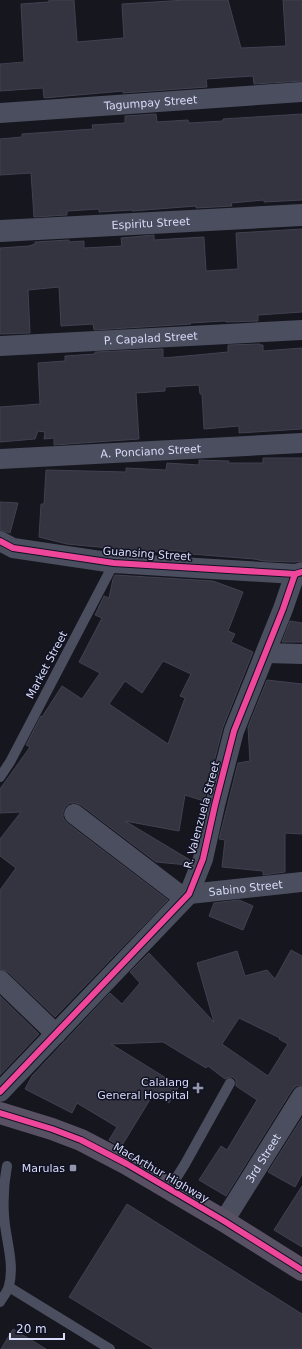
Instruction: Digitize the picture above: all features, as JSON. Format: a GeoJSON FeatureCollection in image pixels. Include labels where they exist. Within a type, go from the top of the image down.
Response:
{"type":"FeatureCollection","features":[{"type":"Feature","properties":{"kind":"highway","name":"MacArthur Highway"},"geometry":{"type":"LineString","coordinates":[[0,1113],[21,1118],[81,1140],[170,1188],[302,1270]]}},
{"type":"Feature","properties":{"kind":"street","name":"Tagumpay Street"},"geometry":{"type":"LineString","coordinates":[[0,113],[302,92]]}},
{"type":"Feature","properties":{"kind":"street","name":"Espiritu Street"},"geometry":{"type":"LineString","coordinates":[[0,231],[302,215]]}},
{"type":"Feature","properties":{"kind":"street","name":"P. Capalad Street"},"geometry":{"type":"LineString","coordinates":[[0,346],[302,330]]}},
{"type":"Feature","properties":{"kind":"street","name":"A. Ponciano Street"},"geometry":{"type":"LineString","coordinates":[[0,459],[302,443]]}},
{"type":"Feature","properties":{"kind":"street","name":"Guansing Street"},"geometry":{"type":"LineString","coordinates":[[0,541],[13,548],[114,563],[298,573]]}},
{"type":"Feature","properties":{"kind":"street","name":"R. Valenzuela Street"},"geometry":{"type":"LineString","coordinates":[[0,1092],[186,896],[203,859],[234,731],[298,573]]}},
{"type":"Feature","properties":{"kind":"street"},"geometry":{"type":"LineString","coordinates":[[266,653],[302,654]]}},
{"type":"Feature","properties":{"kind":"street"},"geometry":{"type":"LineString","coordinates":[[74,814],[186,896]]}},
{"type":"Feature","properties":{"kind":"street","name":"Sabino Street"},"geometry":{"type":"LineString","coordinates":[[186,896],[302,882]]}},
{"type":"Feature","properties":{"kind":"street"},"geometry":{"type":"LineString","coordinates":[[0,980],[56,1034]]}},
{"type":"Feature","properties":{"kind":"street","name":"3rd Street"},"geometry":{"type":"LineString","coordinates":[[224,1221],[302,1096]]}},
{"type":"Feature","properties":{"kind":"lane","name":"Market Street"},"geometry":{"type":"LineString","coordinates":[[0,777],[114,563]]}},
{"type":"Feature","properties":{"kind":"lane"},"geometry":{"type":"LineString","coordinates":[[170,1188],[230,1083]]}},
{"type":"Feature","properties":{"kind":"lane"},"geometry":{"type":"LineString","coordinates":[[0,1302],[9,1287],[10,1268],[9,1244],[4,1216],[4,1184],[7,1166]]}},
{"type":"Feature","properties":{"kind":"lane"},"geometry":{"type":"LineString","coordinates":[[9,1287],[110,1349]]}},
{"type":"Feature","properties":{"kind":"building"},"geometry":{"type":"Polygon","coordinates":[[[49,0],[74,0],[77,42],[124,38],[122,4],[186,0],[228,0],[241,48],[286,46],[283,0],[302,0],[302,81],[254,84],[253,76],[206,79],[207,87],[123,93],[123,91],[44,98],[43,88],[0,91],[0,64],[24,62],[21,4],[49,2],[49,0]]]}},
{"type":"Feature","properties":{"kind":"building"},"geometry":{"type":"Polygon","coordinates":[[[156,114],[157,122],[188,120],[189,123],[223,121],[223,119],[302,114],[302,200],[264,202],[264,200],[231,203],[232,206],[196,208],[196,206],[132,211],[99,212],[99,209],[67,211],[67,215],[34,217],[31,173],[0,175],[0,139],[22,137],[22,134],[93,129],[92,125],[125,123],[125,116],[156,114]]]}},
{"type":"Feature","properties":{"kind":"building"},"geometry":{"type":"Polygon","coordinates":[[[302,229],[302,312],[258,315],[258,321],[224,321],[94,330],[93,324],[61,326],[59,287],[28,290],[30,333],[0,334],[0,248],[29,246],[35,244],[35,242],[69,240],[69,242],[84,241],[84,248],[122,246],[121,238],[154,235],[154,240],[204,237],[206,271],[238,269],[236,233],[302,229]]]}},
{"type":"Feature","properties":{"kind":"building"},"geometry":{"type":"Polygon","coordinates":[[[228,345],[263,345],[263,351],[302,348],[302,429],[239,433],[239,426],[204,429],[202,394],[200,394],[199,385],[165,387],[165,391],[136,393],[139,439],[54,445],[54,438],[44,439],[45,432],[38,431],[35,439],[0,442],[0,407],[40,404],[38,363],[65,361],[65,356],[95,354],[95,352],[163,349],[163,358],[228,352],[228,345]]]}},
{"type":"Feature","properties":{"kind":"building"},"geometry":{"type":"Polygon","coordinates":[[[263,458],[302,458],[302,561],[264,561],[163,550],[162,552],[138,551],[145,553],[119,552],[119,549],[67,544],[39,537],[41,504],[44,504],[46,470],[126,472],[126,468],[166,470],[167,463],[199,465],[199,460],[229,461],[228,463],[263,463],[263,458]]]}},
{"type":"Feature","properties":{"kind":"building"},"geometry":{"type":"Polygon","coordinates":[[[0,502],[18,503],[10,533],[0,530],[0,502]]]}},
{"type":"Feature","properties":{"kind":"building"},"geometry":{"type":"Polygon","coordinates":[[[115,575],[213,581],[243,592],[228,631],[235,634],[231,642],[253,652],[223,727],[204,801],[185,795],[179,831],[125,821],[190,860],[188,865],[156,862],[81,805],[70,803],[65,807],[63,818],[67,823],[168,900],[55,1017],[8,972],[0,969],[0,890],[16,868],[0,856],[0,839],[21,812],[0,813],[0,789],[30,747],[26,745],[41,716],[42,717],[62,686],[82,699],[100,673],[79,662],[102,618],[95,615],[104,596],[109,598],[115,575]],[[163,661],[142,693],[125,681],[109,704],[168,744],[185,698],[180,696],[191,674],[163,661]]]}},
{"type":"Feature","properties":{"kind":"building"},"geometry":{"type":"Polygon","coordinates":[[[290,621],[302,623],[302,642],[282,642],[290,621]]]}},
{"type":"Feature","properties":{"kind":"building"},"geometry":{"type":"Polygon","coordinates":[[[267,680],[302,684],[302,834],[285,833],[285,872],[263,875],[263,871],[222,867],[225,840],[219,839],[238,763],[250,761],[248,727],[267,680]]]}},
{"type":"Feature","properties":{"kind":"building"},"geometry":{"type":"Polygon","coordinates":[[[239,900],[253,906],[243,930],[209,916],[214,903],[239,900]]]}},
{"type":"Feature","properties":{"kind":"building"},"geometry":{"type":"Polygon","coordinates":[[[291,950],[302,956],[302,1085],[296,1086],[292,1090],[226,1196],[199,1180],[221,1146],[227,1150],[257,1100],[236,1086],[236,1080],[233,1077],[225,1079],[208,1066],[206,1068],[163,1042],[111,1044],[179,1086],[169,1103],[154,1093],[121,1147],[109,1140],[117,1127],[77,1103],[72,1113],[25,1089],[32,1076],[110,993],[122,1004],[140,983],[130,972],[149,953],[214,1022],[197,963],[237,951],[245,976],[267,970],[275,979],[291,950]],[[239,1018],[222,1044],[268,1076],[288,1044],[279,1039],[280,1038],[239,1018]]]}},
{"type":"Feature","properties":{"kind":"building"},"geometry":{"type":"Polygon","coordinates":[[[0,996],[39,1034],[0,1075],[0,996]]]}},
{"type":"Feature","properties":{"kind":"building"},"geometry":{"type":"Polygon","coordinates":[[[302,1118],[302,1174],[295,1187],[268,1172],[302,1118]]]}},
{"type":"Feature","properties":{"kind":"building"},"geometry":{"type":"Polygon","coordinates":[[[302,1186],[302,1247],[274,1230],[302,1186]]]}},
{"type":"Feature","properties":{"kind":"building"},"geometry":{"type":"Polygon","coordinates":[[[127,1204],[302,1314],[302,1349],[154,1349],[69,1297],[127,1204]]]}},
{"type":"Feature","properties":{"kind":"building"},"geometry":{"type":"Polygon","coordinates":[[[13,1329],[46,1349],[1,1349],[13,1329]]]}},
{"type":"Feature","properties":{"kind":"cycle path"},"geometry":{"type":"LineString","coordinates":[[0,541],[13,548],[114,563],[295,574],[302,572]]}},
{"type":"Feature","properties":{"kind":"cycle path"},"geometry":{"type":"LineString","coordinates":[[0,1092],[189,894],[203,859],[234,731],[283,609],[295,574]]}},
{"type":"Feature","properties":{"kind":"cycle path"},"geometry":{"type":"LineString","coordinates":[[0,1113],[52,1129],[81,1140],[127,1164],[224,1221],[302,1270]]}},
{"type":"Feature","properties":{"kind":"place","name":"Calalang General Hospital"},"geometry":{"type":"Point","coordinates":[198,1088]}},
{"type":"Feature","properties":{"kind":"place","name":"Marulas"},"geometry":{"type":"Point","coordinates":[73,1168]}}]}
